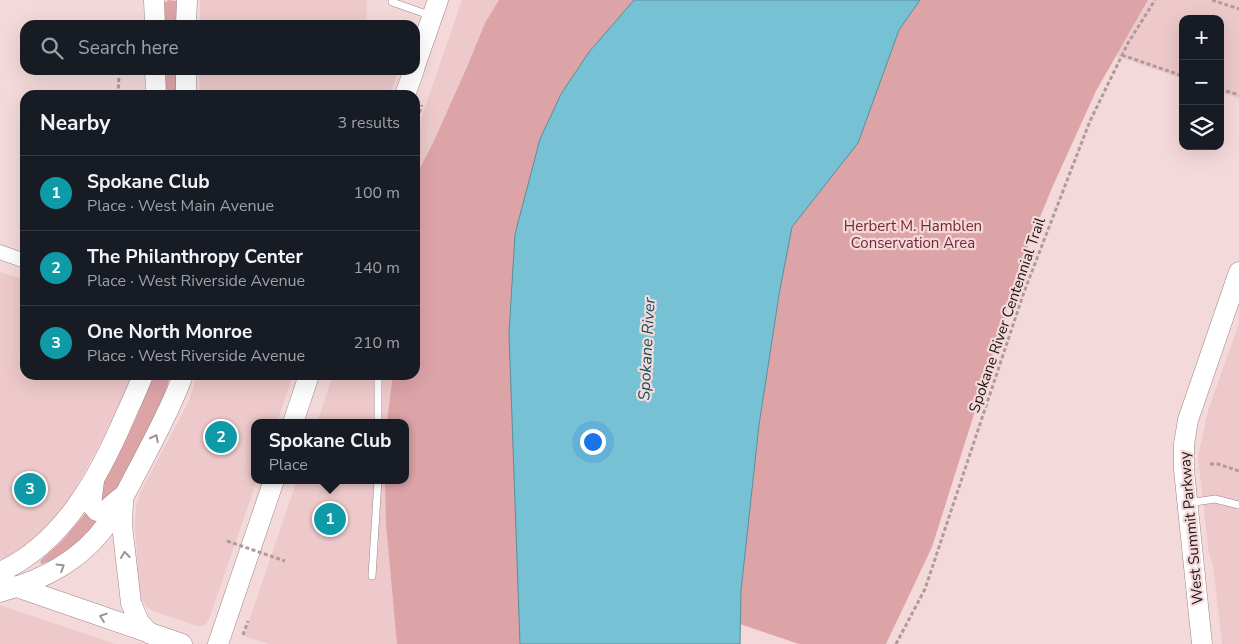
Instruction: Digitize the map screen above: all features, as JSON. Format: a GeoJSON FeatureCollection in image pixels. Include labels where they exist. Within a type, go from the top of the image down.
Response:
{"type":"FeatureCollection","features":[{"type":"Feature","properties":{"kind":"street"},"geometry":{"type":"LineString","coordinates":[[154,0],[155,20]]}},
{"type":"Feature","properties":{"kind":"street"},"geometry":{"type":"LineString","coordinates":[[186,20],[187,0]]}},
{"type":"Feature","properties":{"kind":"street"},"geometry":{"type":"LineString","coordinates":[[420,52],[435,8]]}},
{"type":"Feature","properties":{"kind":"street"},"geometry":{"type":"LineString","coordinates":[[155,75],[156,90]]}},
{"type":"Feature","properties":{"kind":"street"},"geometry":{"type":"LineString","coordinates":[[186,75],[186,90]]}},
{"type":"Feature","properties":{"kind":"street"},"geometry":{"type":"LineString","coordinates":[[407,90],[412,75]]}},
{"type":"Feature","properties":{"kind":"street"},"geometry":{"type":"LineString","coordinates":[[0,252],[20,259]]}},
{"type":"Feature","properties":{"kind":"street","name":"West Summit Parkway"},"geometry":{"type":"LineString","coordinates":[[1202,644],[1183,456],[1185,434],[1192,407],[1239,272]]}},
{"type":"Feature","properties":{"kind":"street"},"geometry":{"type":"LineString","coordinates":[[0,572],[29,555],[53,534],[80,501],[118,434],[141,380]]}},
{"type":"Feature","properties":{"kind":"street"},"geometry":{"type":"LineString","coordinates":[[5,587],[51,574],[86,548],[106,525],[176,395],[182,380]]}},
{"type":"Feature","properties":{"kind":"street"},"geometry":{"type":"LineString","coordinates":[[294,419],[307,380]]}},
{"type":"Feature","properties":{"kind":"street"},"geometry":{"type":"LineString","coordinates":[[95,476],[91,504],[97,511],[105,511],[116,503],[125,492]]}},
{"type":"Feature","properties":{"kind":"street"},"geometry":{"type":"LineString","coordinates":[[218,644],[273,484]]}},
{"type":"Feature","properties":{"kind":"street"},"geometry":{"type":"LineString","coordinates":[[125,492],[122,525],[131,603],[139,622],[155,638]]}},
{"type":"Feature","properties":{"kind":"street"},"geometry":{"type":"LineString","coordinates":[[5,587],[155,638],[182,644]]}},
{"type":"Feature","properties":{"kind":"lane"},"geometry":{"type":"LineString","coordinates":[[392,2],[435,8]]}},
{"type":"Feature","properties":{"kind":"lane"},"geometry":{"type":"LineString","coordinates":[[378,380],[378,419]]}},
{"type":"Feature","properties":{"kind":"lane"},"geometry":{"type":"LineString","coordinates":[[372,576],[378,484]]}},
{"type":"Feature","properties":{"kind":"lane"},"geometry":{"type":"LineString","coordinates":[[1187,503],[1215,499],[1239,505]]}},
{"type":"Feature","properties":{"kind":"path","name":"Spokane River Centennial Trail"},"geometry":{"type":"LineString","coordinates":[[896,644],[925,589],[1024,292],[1090,121],[1122,55],[1155,0]]}},
{"type":"Feature","properties":{"kind":"path"},"geometry":{"type":"LineString","coordinates":[[1212,0],[1239,9]]}},
{"type":"Feature","properties":{"kind":"path"},"geometry":{"type":"LineString","coordinates":[[1122,55],[1179,75]]}},
{"type":"Feature","properties":{"kind":"path"},"geometry":{"type":"LineString","coordinates":[[118,90],[119,76]]}},
{"type":"Feature","properties":{"kind":"path"},"geometry":{"type":"LineString","coordinates":[[1224,90],[1239,95]]}},
{"type":"Feature","properties":{"kind":"path"},"geometry":{"type":"LineString","coordinates":[[1210,464],[1218,464],[1239,471]]}},
{"type":"Feature","properties":{"kind":"path"},"geometry":{"type":"LineString","coordinates":[[227,541],[285,561]]}},
{"type":"Feature","properties":{"kind":"shaded area"},"geometry":{"type":"Polygon","coordinates":[[[200,0],[367,0],[366,20],[200,20],[200,0]]]}},
{"type":"Feature","properties":{"kind":"shaded area"},"geometry":{"type":"Polygon","coordinates":[[[462,0],[634,0],[589,52],[411,563],[520,644],[269,644],[244,636],[296,484],[409,484],[409,419],[318,419],[331,380],[420,380],[420,122],[462,0]]]}},
{"type":"Feature","properties":{"kind":"shaded area"},"geometry":{"type":"Polygon","coordinates":[[[1148,0],[1239,0],[1239,99],[1224,93],[1224,15],[1179,15],[1179,78],[1116,56],[1148,0]]]}},
{"type":"Feature","properties":{"kind":"shaded area"},"geometry":{"type":"Polygon","coordinates":[[[199,75],[396,75],[392,90],[200,90],[199,75]]]}},
{"type":"Feature","properties":{"kind":"shaded area"},"geometry":{"type":"Polygon","coordinates":[[[0,272],[20,278],[20,380],[129,380],[114,418],[72,496],[47,528],[24,546],[0,559],[0,272]]]}},
{"type":"Feature","properties":{"kind":"shaded area"},"geometry":{"type":"Polygon","coordinates":[[[1239,323],[1239,644],[1222,644],[1213,565],[1209,555],[1198,457],[1208,411],[1239,323]]]}},
{"type":"Feature","properties":{"kind":"shaded area"},"geometry":{"type":"Polygon","coordinates":[[[195,380],[291,380],[278,419],[251,419],[251,484],[256,484],[209,619],[202,626],[153,611],[142,600],[139,588],[135,524],[136,506],[141,491],[189,401],[195,380]]]}},
{"type":"Feature","properties":{"kind":"shaded area"},"geometry":{"type":"Polygon","coordinates":[[[0,605],[115,644],[0,644],[0,605]]]}},
{"type":"Feature","properties":{"kind":"green space"},"geometry":{"type":"Polygon","coordinates":[[[168,0],[177,1],[180,6],[180,20],[162,20],[162,6],[168,0]]]}},
{"type":"Feature","properties":{"kind":"green space"},"geometry":{"type":"Polygon","coordinates":[[[499,0],[634,0],[589,52],[561,94],[518,545],[520,644],[397,644],[386,524],[385,484],[409,484],[409,419],[387,419],[392,380],[420,380],[420,168],[433,143],[485,23],[499,0]]]}},
{"type":"Feature","properties":{"kind":"green space","name":"Herbert M. Hamblen Conservation Area"},"geometry":{"type":"Polygon","coordinates":[[[920,0],[1148,0],[1096,91],[1052,188],[1024,256],[932,547],[886,644],[799,644],[740,624],[741,591],[759,425],[779,295],[792,227],[858,143],[899,30],[920,0]]]}},
{"type":"Feature","properties":{"kind":"green space"},"geometry":{"type":"Polygon","coordinates":[[[163,75],[180,75],[180,90],[163,90],[163,75]]]}},
{"type":"Feature","properties":{"kind":"green space"},"geometry":{"type":"Polygon","coordinates":[[[151,380],[168,380],[160,408],[145,440],[111,501],[101,503],[97,494],[136,418],[151,380]]]}},
{"type":"Feature","properties":{"kind":"green space"},"geometry":{"type":"Polygon","coordinates":[[[88,510],[105,517],[66,554],[42,564],[41,560],[62,541],[88,510]]]}},
{"type":"Feature","properties":{"kind":"water","name":"Spokane River"},"geometry":{"type":"Polygon","coordinates":[[[634,0],[920,0],[899,30],[858,143],[792,227],[779,295],[759,425],[741,591],[740,644],[520,644],[509,333],[515,234],[540,139],[561,94],[589,52],[634,0]]]}},
{"type":"Feature","properties":{"kind":"place","name":"The Philanthropy Center"},"geometry":{"type":"Point","coordinates":[221,437]}},
{"type":"Feature","properties":{"kind":"place","name":"One North Monroe"},"geometry":{"type":"Point","coordinates":[30,489]}},
{"type":"Feature","properties":{"kind":"place","name":"Spokane Club"},"geometry":{"type":"Point","coordinates":[330,519]}}]}
